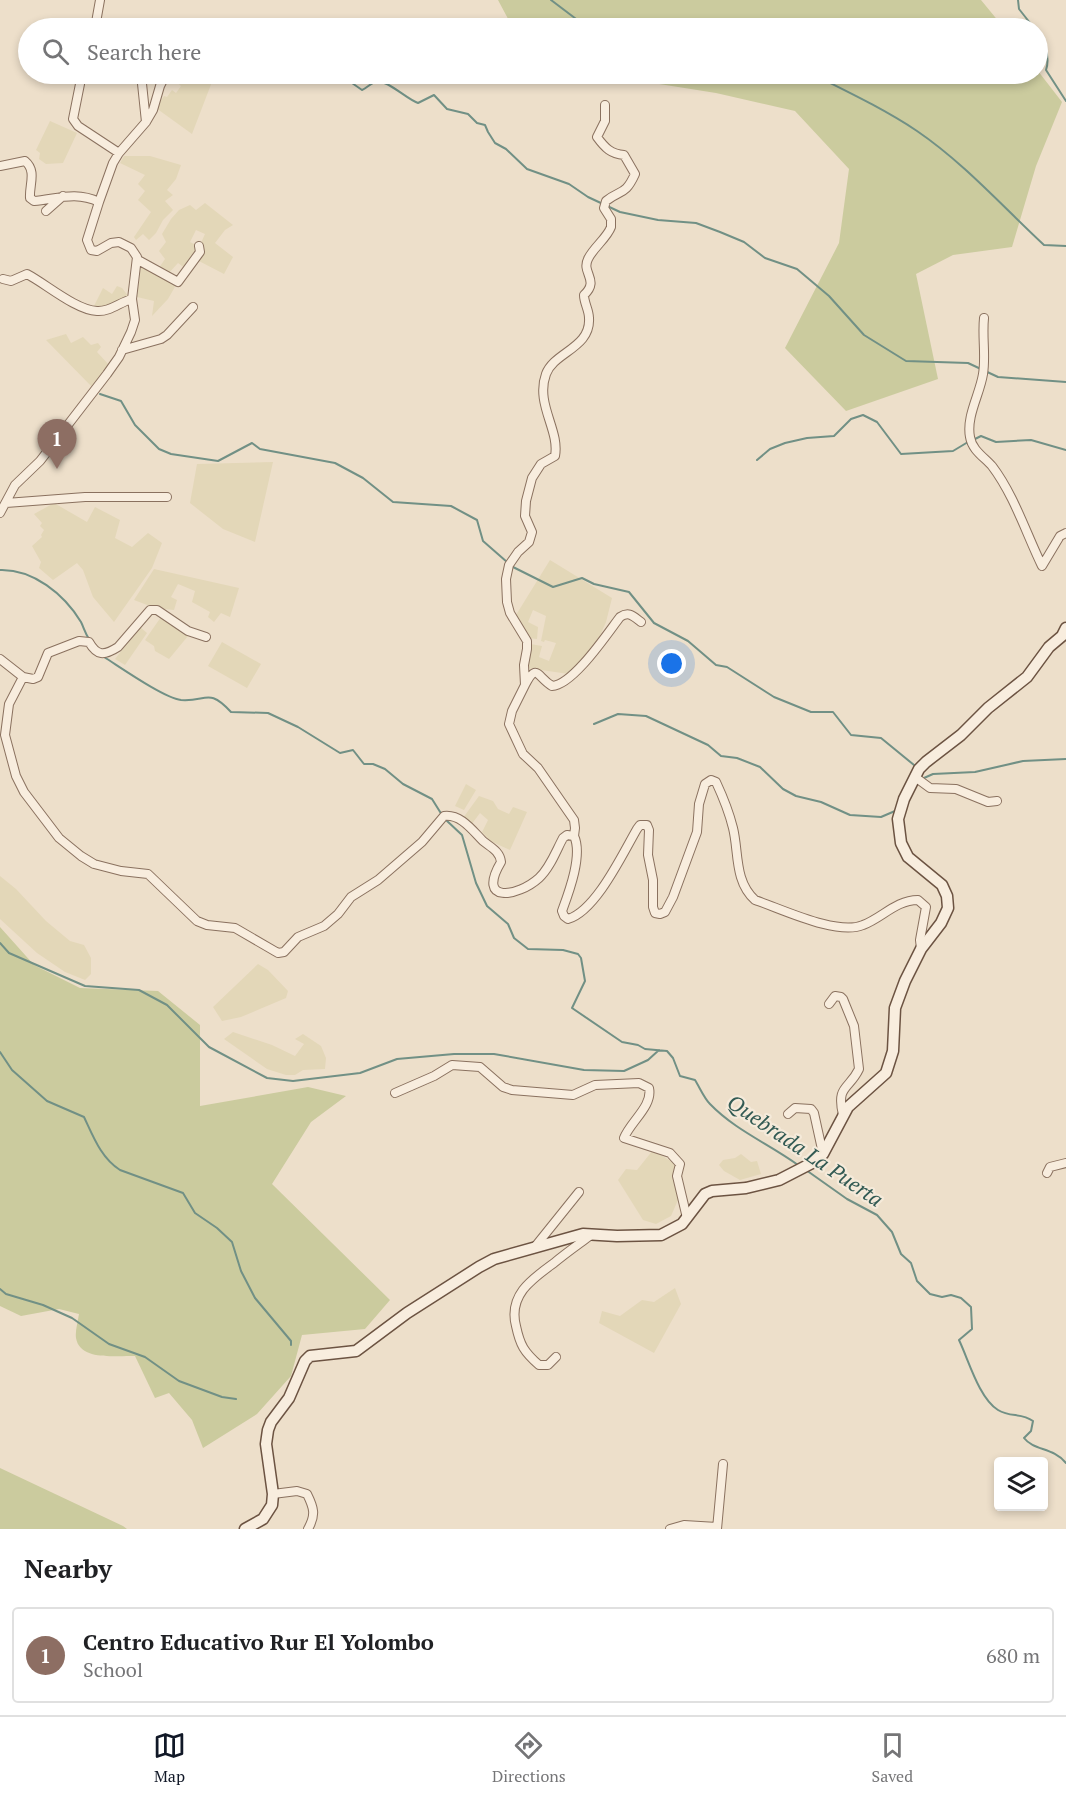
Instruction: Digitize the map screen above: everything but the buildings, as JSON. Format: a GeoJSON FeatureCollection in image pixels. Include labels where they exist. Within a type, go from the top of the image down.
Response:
{"type":"FeatureCollection","features":[{"type":"Feature","properties":{"kind":"main road"},"geometry":{"type":"LineString","coordinates":[[245,1529],[262,1519],[272,1505],[273,1494],[266,1444],[268,1430],[271,1422],[289,1398],[305,1361],[310,1356],[356,1351],[391,1324],[479,1267],[507,1255],[572,1236],[592,1234],[655,1237],[682,1224],[697,1202],[712,1191],[763,1185],[794,1173],[823,1154],[843,1115],[856,1099],[886,1073],[893,1051],[895,1008],[905,981],[921,949],[946,914],[948,901],[942,885],[908,857],[901,843],[898,819],[904,799],[919,769],[961,735],[988,708],[1027,678],[1066,628]]}},
{"type":"Feature","properties":{"kind":"street"},"geometry":{"type":"LineString","coordinates":[[97,18],[100,0]]}},
{"type":"Feature","properties":{"kind":"street"},"geometry":{"type":"LineString","coordinates":[[80,84],[73,119],[78,126],[119,153]]}},
{"type":"Feature","properties":{"kind":"street"},"geometry":{"type":"LineString","coordinates":[[142,84],[146,122]]}},
{"type":"Feature","properties":{"kind":"street"},"geometry":{"type":"LineString","coordinates":[[161,84],[153,110],[146,122],[119,153],[99,202],[87,240],[88,247],[97,251],[111,243],[125,244],[131,248],[138,260],[178,282],[200,252],[199,246]]}},
{"type":"Feature","properties":{"kind":"street"},"geometry":{"type":"LineString","coordinates":[[525,685],[523,674],[527,641],[510,613],[506,579],[509,565],[529,542],[532,531],[525,516],[532,478],[541,464],[555,456],[557,445],[547,417],[543,385],[546,372],[555,362],[580,344],[587,331],[590,319],[584,296],[591,283],[586,269],[587,260],[611,227],[611,219],[605,205],[629,187],[635,174],[624,155],[615,154],[609,150],[597,137],[605,121],[605,105]]}},
{"type":"Feature","properties":{"kind":"street"},"geometry":{"type":"LineString","coordinates":[[1,168],[25,161],[31,166],[29,194],[34,201],[64,195],[83,196],[99,202]]}},
{"type":"Feature","properties":{"kind":"street"},"geometry":{"type":"LineString","coordinates":[[46,211],[64,195]]}},
{"type":"Feature","properties":{"kind":"street"},"geometry":{"type":"LineString","coordinates":[[0,513],[15,485],[40,461],[66,430],[122,350],[135,320],[132,298],[138,260]]}},
{"type":"Feature","properties":{"kind":"street"},"geometry":{"type":"LineString","coordinates":[[3,279],[11,281],[27,274],[72,301],[98,311],[111,308],[132,298]]}},
{"type":"Feature","properties":{"kind":"street"},"geometry":{"type":"LineString","coordinates":[[122,350],[167,335],[193,307]]}},
{"type":"Feature","properties":{"kind":"street"},"geometry":{"type":"LineString","coordinates":[[984,318],[983,376],[972,412],[969,436],[973,447],[991,465],[1001,481],[1042,566],[1060,536],[1066,533]]}},
{"type":"Feature","properties":{"kind":"street"},"geometry":{"type":"LineString","coordinates":[[6,502],[84,497],[167,497]]}},
{"type":"Feature","properties":{"kind":"street"},"geometry":{"type":"LineString","coordinates":[[0,659],[22,677],[33,679],[38,677],[48,653],[79,640],[88,642],[94,651],[99,653],[118,647],[150,610],[156,610],[188,631],[206,637]]}},
{"type":"Feature","properties":{"kind":"street"},"geometry":{"type":"LineString","coordinates":[[641,622],[630,613],[620,617],[586,660],[564,683],[552,686],[534,672],[531,673],[512,711],[509,724],[523,754],[538,768],[574,820],[575,862],[562,911],[564,916],[568,919],[573,917],[593,900],[611,875],[637,829],[644,824],[649,830],[648,855],[655,894],[653,907],[655,913],[665,912],[673,897],[697,832],[699,804],[705,784],[714,780],[732,823],[737,864],[747,891],[755,900],[829,925],[852,928],[870,922],[906,902],[918,900],[926,907],[920,940],[921,949]]}},
{"type":"Feature","properties":{"kind":"street"},"geometry":{"type":"LineString","coordinates":[[22,677],[20,686],[13,694],[6,726],[11,760],[24,792],[59,838],[94,864],[121,871],[148,874],[197,921],[207,925],[235,928],[278,953],[284,952],[298,937],[318,929],[331,920],[345,907],[351,897],[378,880],[422,842],[444,816],[449,816],[467,825],[499,853],[501,862],[493,875],[492,883],[495,890],[504,893],[525,887],[538,879],[546,871],[563,838],[567,835],[574,836]]}},
{"type":"Feature","properties":{"kind":"street"},"geometry":{"type":"LineString","coordinates":[[915,777],[930,788],[956,789],[988,802],[998,801]]}},
{"type":"Feature","properties":{"kind":"street"},"geometry":{"type":"LineString","coordinates":[[830,1004],[836,996],[843,999],[854,1026],[858,1047],[859,1069],[841,1093],[843,1115]]}},
{"type":"Feature","properties":{"kind":"street"},"geometry":{"type":"LineString","coordinates":[[395,1093],[434,1076],[452,1065],[480,1067],[503,1087],[512,1090],[573,1095],[595,1085],[645,1084],[649,1088],[650,1099],[635,1118],[624,1138],[670,1153],[676,1158],[680,1164],[677,1176],[687,1218]]}},
{"type":"Feature","properties":{"kind":"street"},"geometry":{"type":"LineString","coordinates":[[788,1114],[795,1108],[811,1108],[823,1154]]}},
{"type":"Feature","properties":{"kind":"street"},"geometry":{"type":"LineString","coordinates":[[1047,1173],[1050,1167],[1066,1163]]}},
{"type":"Feature","properties":{"kind":"street"},"geometry":{"type":"LineString","coordinates":[[533,1249],[579,1192]]}},
{"type":"Feature","properties":{"kind":"street"},"geometry":{"type":"LineString","coordinates":[[556,1357],[548,1365],[539,1365],[520,1345],[513,1316],[515,1303],[522,1289],[531,1280],[592,1234]]}},
{"type":"Feature","properties":{"kind":"street"},"geometry":{"type":"LineString","coordinates":[[670,1529],[684,1525],[717,1528],[723,1464]]}},
{"type":"Feature","properties":{"kind":"street"},"geometry":{"type":"LineString","coordinates":[[273,1494],[297,1491],[307,1494],[313,1505],[314,1517],[308,1529]]}},
{"type":"Feature","properties":{"kind":"shaded area"},"geometry":{"type":"Polygon","coordinates":[[[179,84],[211,84],[192,134],[156,108],[164,96],[167,97],[172,90],[176,93],[181,86],[179,84]]]}},
{"type":"Feature","properties":{"kind":"shaded area"},"geometry":{"type":"Polygon","coordinates":[[[50,121],[77,133],[63,163],[46,164],[39,159],[40,153],[36,150],[50,121]]]}},
{"type":"Feature","properties":{"kind":"shaded area"},"geometry":{"type":"Polygon","coordinates":[[[124,156],[150,156],[181,165],[176,179],[167,190],[173,195],[165,201],[173,210],[149,240],[143,234],[136,240],[134,237],[151,212],[138,200],[145,191],[138,184],[145,175],[120,163],[124,156]]]}},
{"type":"Feature","properties":{"kind":"shaded area"},"geometry":{"type":"Polygon","coordinates":[[[205,203],[233,225],[225,230],[215,243],[233,257],[224,274],[197,260],[205,234],[196,230],[190,242],[198,246],[199,252],[186,269],[178,263],[168,274],[159,268],[165,259],[159,251],[166,242],[162,234],[179,210],[190,205],[196,210],[205,203]]]}},
{"type":"Feature","properties":{"kind":"shaded area"},"geometry":{"type":"Polygon","coordinates":[[[141,265],[176,285],[168,299],[152,316],[154,301],[137,297],[141,265]]]}},
{"type":"Feature","properties":{"kind":"shaded area"},"geometry":{"type":"Polygon","coordinates":[[[117,286],[122,288],[129,297],[110,307],[93,308],[103,288],[112,294],[117,286]]]}},
{"type":"Feature","properties":{"kind":"shaded area"},"geometry":{"type":"Polygon","coordinates":[[[66,334],[71,343],[83,337],[91,345],[98,343],[101,347],[97,352],[110,366],[92,387],[46,340],[66,334]]]}},
{"type":"Feature","properties":{"kind":"shaded area"},"geometry":{"type":"Polygon","coordinates":[[[273,462],[255,542],[223,529],[190,503],[197,464],[273,462]]]}},
{"type":"Feature","properties":{"kind":"shaded area"},"geometry":{"type":"Polygon","coordinates":[[[54,503],[87,522],[95,507],[120,520],[115,538],[132,547],[148,533],[162,543],[152,568],[114,622],[93,597],[83,570],[77,563],[53,580],[39,568],[41,562],[32,546],[42,537],[44,530],[40,526],[42,523],[34,514],[54,503]]]}},
{"type":"Feature","properties":{"kind":"shaded area"},"geometry":{"type":"Polygon","coordinates":[[[550,560],[612,598],[599,638],[569,674],[527,668],[530,644],[542,646],[539,657],[549,661],[556,643],[541,641],[546,616],[533,610],[528,622],[538,627],[537,639],[528,638],[516,615],[550,560]]]}},
{"type":"Feature","properties":{"kind":"shaded area"},"geometry":{"type":"Polygon","coordinates":[[[154,569],[239,588],[230,617],[221,613],[214,622],[208,617],[210,612],[192,602],[195,591],[178,584],[171,597],[177,600],[174,610],[155,608],[134,600],[154,569]]]}},
{"type":"Feature","properties":{"kind":"shaded area"},"geometry":{"type":"Polygon","coordinates":[[[161,617],[185,631],[188,636],[169,659],[155,651],[154,646],[145,640],[161,617]]]}},
{"type":"Feature","properties":{"kind":"shaded area"},"geometry":{"type":"Polygon","coordinates":[[[140,627],[147,633],[125,665],[115,659],[140,627]]]}},
{"type":"Feature","properties":{"kind":"shaded area"},"geometry":{"type":"Polygon","coordinates":[[[222,642],[261,664],[247,688],[208,666],[222,642]]]}},
{"type":"Feature","properties":{"kind":"shaded area"},"geometry":{"type":"Polygon","coordinates":[[[466,784],[476,790],[464,810],[455,806],[466,784]]]}},
{"type":"Feature","properties":{"kind":"shaded area"},"geometry":{"type":"Polygon","coordinates":[[[479,796],[493,801],[498,809],[509,814],[513,807],[527,812],[510,850],[490,841],[482,832],[488,820],[480,813],[471,825],[463,818],[479,796]]]}},
{"type":"Feature","properties":{"kind":"shaded area"},"geometry":{"type":"Polygon","coordinates":[[[0,876],[70,941],[84,945],[91,958],[91,974],[85,980],[65,972],[37,953],[0,919],[0,876]]]}},
{"type":"Feature","properties":{"kind":"shaded area"},"geometry":{"type":"Polygon","coordinates":[[[258,964],[268,970],[288,991],[286,998],[241,1017],[222,1021],[213,1007],[258,964]]]}},
{"type":"Feature","properties":{"kind":"shaded area"},"geometry":{"type":"Polygon","coordinates":[[[233,1032],[272,1045],[295,1056],[304,1044],[295,1039],[303,1034],[321,1046],[326,1058],[325,1069],[303,1070],[295,1075],[286,1075],[267,1069],[224,1039],[233,1032]]]}},
{"type":"Feature","properties":{"kind":"shaded area"},"geometry":{"type":"Polygon","coordinates":[[[653,1150],[677,1165],[675,1174],[678,1200],[671,1216],[656,1224],[643,1220],[618,1180],[626,1169],[637,1170],[653,1150]]]}},
{"type":"Feature","properties":{"kind":"shaded area"},"geometry":{"type":"Polygon","coordinates":[[[741,1154],[751,1162],[757,1161],[761,1174],[740,1180],[724,1171],[719,1165],[723,1160],[735,1158],[741,1154]]]}},
{"type":"Feature","properties":{"kind":"shaded area"},"geometry":{"type":"Polygon","coordinates":[[[675,1288],[681,1304],[654,1353],[599,1323],[602,1311],[620,1316],[642,1300],[654,1302],[675,1288]]]}},
{"type":"Feature","properties":{"kind":"green space"},"geometry":{"type":"Polygon","coordinates":[[[498,0],[981,0],[996,18],[508,18],[498,0]]]}},
{"type":"Feature","properties":{"kind":"green space"},"geometry":{"type":"Polygon","coordinates":[[[659,84],[1048,84],[1062,102],[1036,166],[1012,247],[953,255],[916,274],[938,379],[846,411],[785,348],[839,243],[849,169],[795,111],[716,93],[659,84]]]}},
{"type":"Feature","properties":{"kind":"green space"},"geometry":{"type":"Polygon","coordinates":[[[0,927],[34,965],[80,988],[158,991],[200,1025],[200,1106],[308,1087],[346,1096],[311,1122],[272,1184],[390,1300],[365,1329],[302,1335],[291,1376],[257,1414],[203,1448],[192,1420],[169,1393],[155,1398],[135,1356],[101,1356],[85,1351],[79,1346],[76,1329],[79,1314],[59,1309],[21,1316],[0,1306],[0,927]]]}},
{"type":"Feature","properties":{"kind":"green space"},"geometry":{"type":"Polygon","coordinates":[[[0,1468],[123,1526],[127,1529],[0,1529],[0,1468]]]}},
{"type":"Feature","properties":{"kind":"waterway"},"geometry":{"type":"LineString","coordinates":[[551,0],[575,18]]}},
{"type":"Feature","properties":{"kind":"waterway"},"geometry":{"type":"LineString","coordinates":[[1018,0],[1019,9],[1026,18]]}},
{"type":"Feature","properties":{"kind":"waterway"},"geometry":{"type":"LineString","coordinates":[[1048,73],[1066,101]]}},
{"type":"Feature","properties":{"kind":"waterway"},"geometry":{"type":"LineString","coordinates":[[353,84],[362,90],[372,84]]}},
{"type":"Feature","properties":{"kind":"waterway"},"geometry":{"type":"LineString","coordinates":[[387,84],[418,103],[434,95],[447,109],[468,114],[477,123],[485,125],[495,143],[506,149],[527,169],[569,184],[588,197],[620,212],[658,220],[696,223],[744,242],[765,258],[797,269],[829,296],[864,335],[906,361],[968,363],[998,377],[1066,382]]}},
{"type":"Feature","properties":{"kind":"waterway"},"geometry":{"type":"LineString","coordinates":[[832,84],[879,108],[917,131],[967,171],[1044,245],[1066,246]]}},
{"type":"Feature","properties":{"kind":"waterway"},"geometry":{"type":"LineString","coordinates":[[100,394],[121,401],[135,425],[159,449],[171,454],[218,461],[252,443],[260,449],[335,463],[363,478],[393,502],[451,506],[477,520],[483,541],[507,562]]}},
{"type":"Feature","properties":{"kind":"waterway"},"geometry":{"type":"LineString","coordinates":[[757,460],[770,449],[785,443],[807,438],[834,436],[851,419],[863,415],[877,422],[901,454],[953,451],[968,442]]}},
{"type":"Feature","properties":{"kind":"waterway"},"geometry":{"type":"LineString","coordinates":[[973,440],[981,436],[996,442],[1031,440],[1066,450]]}},
{"type":"Feature","properties":{"kind":"waterway"},"geometry":{"type":"LineString","coordinates":[[511,566],[553,587],[582,578],[594,584],[629,592],[654,623],[688,641],[716,665],[727,667],[774,697],[811,712],[833,712],[851,735],[881,738],[914,765]]}},
{"type":"Feature","properties":{"kind":"waterway"},"geometry":{"type":"LineString","coordinates":[[0,570],[24,574],[57,593],[81,622],[89,639]]}},
{"type":"Feature","properties":{"kind":"waterway"},"geometry":{"type":"LineString","coordinates":[[104,657],[173,698],[190,700],[207,697],[217,700],[231,712],[268,713],[298,727],[340,753],[353,750],[364,764],[373,764],[385,769],[403,784],[432,799],[442,815]]}},
{"type":"Feature","properties":{"kind":"waterway"},"geometry":{"type":"LineString","coordinates":[[594,724],[618,714],[646,716],[708,745],[721,756],[737,758],[760,767],[783,789],[796,796],[821,802],[850,815],[881,817],[895,811]]}},
{"type":"Feature","properties":{"kind":"waterway"},"geometry":{"type":"LineString","coordinates":[[924,778],[933,774],[975,772],[1023,761],[1066,759]]}},
{"type":"Feature","properties":{"kind":"waterway"},"geometry":{"type":"LineString","coordinates":[[446,820],[462,835],[476,883],[487,906],[508,924],[514,938],[528,949],[563,950],[578,954],[581,958],[585,981],[572,1008],[622,1042],[645,1049],[667,1051],[673,1058],[680,1076],[695,1080],[708,1102],[720,1113],[798,1165]]}},
{"type":"Feature","properties":{"kind":"waterway","name":"Quebrada La Puerta"},"geometry":{"type":"LineString","coordinates":[[0,943],[9,953],[85,986],[139,990],[167,1005],[209,1047],[267,1078],[293,1081],[360,1073],[397,1059],[454,1054],[494,1054],[584,1070],[624,1071],[648,1060],[659,1050]]}},
{"type":"Feature","properties":{"kind":"waterway"},"geometry":{"type":"LineString","coordinates":[[0,1052],[12,1070],[47,1101],[84,1117],[98,1146],[113,1165],[120,1170],[183,1193],[195,1213],[232,1242],[241,1271],[255,1298],[291,1341],[291,1345]]}},
{"type":"Feature","properties":{"kind":"waterway","name":"Quebrada La Puerta"},"geometry":{"type":"LineString","coordinates":[[806,1170],[847,1199],[877,1215],[892,1232],[901,1254],[911,1263],[917,1281],[930,1294],[961,1298],[971,1307],[972,1329],[959,1340],[985,1397],[998,1410],[1033,1421],[1031,1431],[1024,1438],[1033,1445],[1055,1454],[1066,1463]]}},
{"type":"Feature","properties":{"kind":"waterway"},"geometry":{"type":"LineString","coordinates":[[0,1289],[6,1294],[43,1305],[72,1318],[109,1344],[145,1357],[179,1381],[222,1397],[236,1399]]}},
{"type":"Feature","properties":{"kind":"place","name":"Centro Educativo Rur El Yolombo"},"geometry":{"type":"Point","coordinates":[57,469]}}]}
